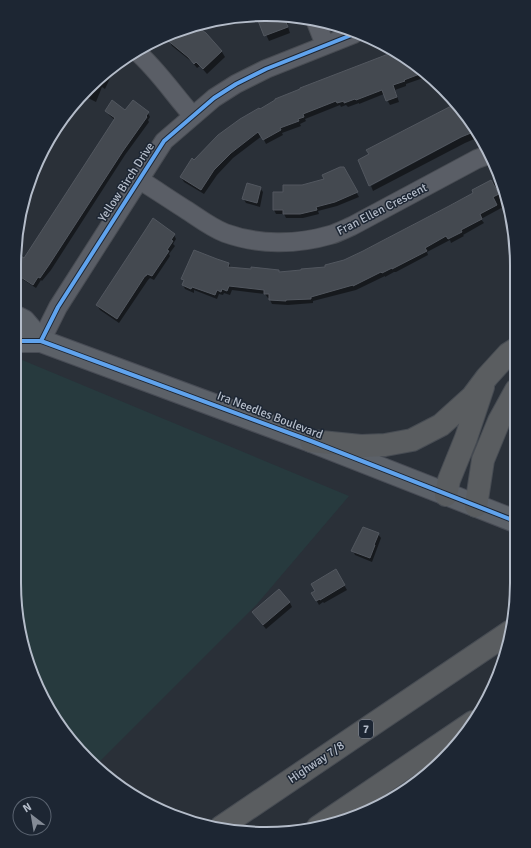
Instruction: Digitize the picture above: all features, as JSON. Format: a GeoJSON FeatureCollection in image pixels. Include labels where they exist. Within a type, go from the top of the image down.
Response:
{"type":"FeatureCollection","features":[{"type":"Feature","properties":{"kind":"highway"},"geometry":{"type":"LineString","coordinates":[[311,441],[360,446],[385,445],[412,440],[441,426],[472,397],[487,377],[510,353]]}},
{"type":"Feature","properties":{"kind":"highway"},"geometry":{"type":"LineString","coordinates":[[446,495],[449,480],[466,438],[487,377]]}},
{"type":"Feature","properties":{"kind":"highway"},"geometry":{"type":"LineString","coordinates":[[476,506],[483,460],[499,421],[510,401]]}},
{"type":"Feature","properties":{"kind":"highway","name":"Highway 7/8"},"geometry":{"type":"LineString","coordinates":[[225,823],[504,636]]}},
{"type":"Feature","properties":{"kind":"highway"},"geometry":{"type":"LineString","coordinates":[[331,818],[458,732]]}},
{"type":"Feature","properties":{"kind":"main road","name":"Ira Needles Boulevard"},"geometry":{"type":"LineString","coordinates":[[21,320],[41,341]]}},
{"type":"Feature","properties":{"kind":"main road","name":"Ira Needles Boulevard"},"geometry":{"type":"LineString","coordinates":[[21,341],[41,341],[311,441],[510,519]]}},
{"type":"Feature","properties":{"kind":"street"},"geometry":{"type":"LineString","coordinates":[[318,27],[325,46]]}},
{"type":"Feature","properties":{"kind":"street","name":"Yellow Birch Drive"},"geometry":{"type":"LineString","coordinates":[[41,341],[58,307],[164,141],[214,98],[236,84],[266,69],[349,36]]}},
{"type":"Feature","properties":{"kind":"street"},"geometry":{"type":"LineString","coordinates":[[141,56],[156,71],[193,116]]}},
{"type":"Feature","properties":{"kind":"street","name":"Fran Ellen Crescent"},"geometry":{"type":"LineString","coordinates":[[140,180],[224,233],[243,238],[278,243],[295,242],[331,235],[352,226],[485,156]]}},
{"type":"Feature","properties":{"kind":"green space"},"geometry":{"type":"Polygon","coordinates":[[[21,359],[349,496],[257,604],[100,762],[82,744],[62,718],[46,691],[29,646],[23,614],[21,582],[21,359]]]}},
{"type":"Feature","properties":{"kind":"building"},"geometry":{"type":"Polygon","coordinates":[[[258,21],[286,22],[288,27],[264,36],[258,21]]]}},
{"type":"Feature","properties":{"kind":"building"},"geometry":{"type":"Polygon","coordinates":[[[201,29],[222,51],[203,69],[196,62],[194,64],[169,41],[201,29]]]}},
{"type":"Feature","properties":{"kind":"building"},"geometry":{"type":"Polygon","coordinates":[[[388,54],[418,75],[393,85],[397,97],[386,101],[382,90],[344,103],[344,101],[337,103],[336,101],[303,114],[304,117],[298,119],[299,121],[280,128],[281,130],[263,140],[258,132],[231,153],[214,170],[201,190],[180,177],[192,158],[194,160],[218,135],[240,119],[259,108],[260,109],[275,99],[388,54]]]}},
{"type":"Feature","properties":{"kind":"building"},"geometry":{"type":"Polygon","coordinates":[[[112,100],[125,110],[133,100],[149,112],[49,265],[33,285],[21,277],[22,256],[24,258],[115,118],[105,111],[112,100]]]}},
{"type":"Feature","properties":{"kind":"building"},"geometry":{"type":"Polygon","coordinates":[[[451,106],[471,133],[369,186],[358,160],[369,154],[366,150],[451,106]]]}},
{"type":"Feature","properties":{"kind":"building"},"geometry":{"type":"Polygon","coordinates":[[[340,167],[344,167],[358,192],[335,202],[316,207],[317,210],[300,214],[283,214],[283,210],[273,210],[273,192],[283,192],[283,185],[302,185],[324,179],[322,175],[340,167]]]}},
{"type":"Feature","properties":{"kind":"building"},"geometry":{"type":"Polygon","coordinates":[[[491,180],[499,194],[493,197],[497,205],[480,214],[482,219],[461,230],[462,232],[448,239],[446,236],[425,248],[427,251],[392,269],[382,273],[381,272],[353,286],[311,297],[311,299],[286,301],[269,300],[269,294],[264,294],[264,290],[229,286],[227,291],[222,289],[221,292],[217,290],[215,295],[192,287],[191,289],[182,285],[184,280],[181,279],[194,250],[229,263],[228,267],[251,269],[251,267],[279,270],[279,272],[325,267],[325,265],[344,260],[363,251],[449,206],[473,193],[472,190],[491,180]]]}},
{"type":"Feature","properties":{"kind":"building"},"geometry":{"type":"Polygon","coordinates":[[[247,183],[261,187],[257,203],[242,199],[247,183]]]}},
{"type":"Feature","properties":{"kind":"building"},"geometry":{"type":"Polygon","coordinates":[[[153,218],[175,234],[171,240],[173,241],[167,250],[169,251],[152,276],[147,274],[145,276],[117,319],[96,305],[153,218]]]}},
{"type":"Feature","properties":{"kind":"building"},"geometry":{"type":"Polygon","coordinates":[[[363,527],[379,533],[370,558],[351,551],[363,527]]]}},
{"type":"Feature","properties":{"kind":"building"},"geometry":{"type":"Polygon","coordinates":[[[336,569],[345,585],[316,601],[311,593],[315,591],[311,584],[336,569]]]}},
{"type":"Feature","properties":{"kind":"building"},"geometry":{"type":"Polygon","coordinates":[[[279,589],[290,602],[263,625],[252,612],[279,589]]]}},
{"type":"Feature","properties":{"kind":"cycle path"},"geometry":{"type":"LineString","coordinates":[[41,341],[58,307],[164,141],[214,98],[236,84],[266,69],[349,36]]}},
{"type":"Feature","properties":{"kind":"cycle path"},"geometry":{"type":"LineString","coordinates":[[21,341],[41,341],[311,441],[510,519]]}}]}
